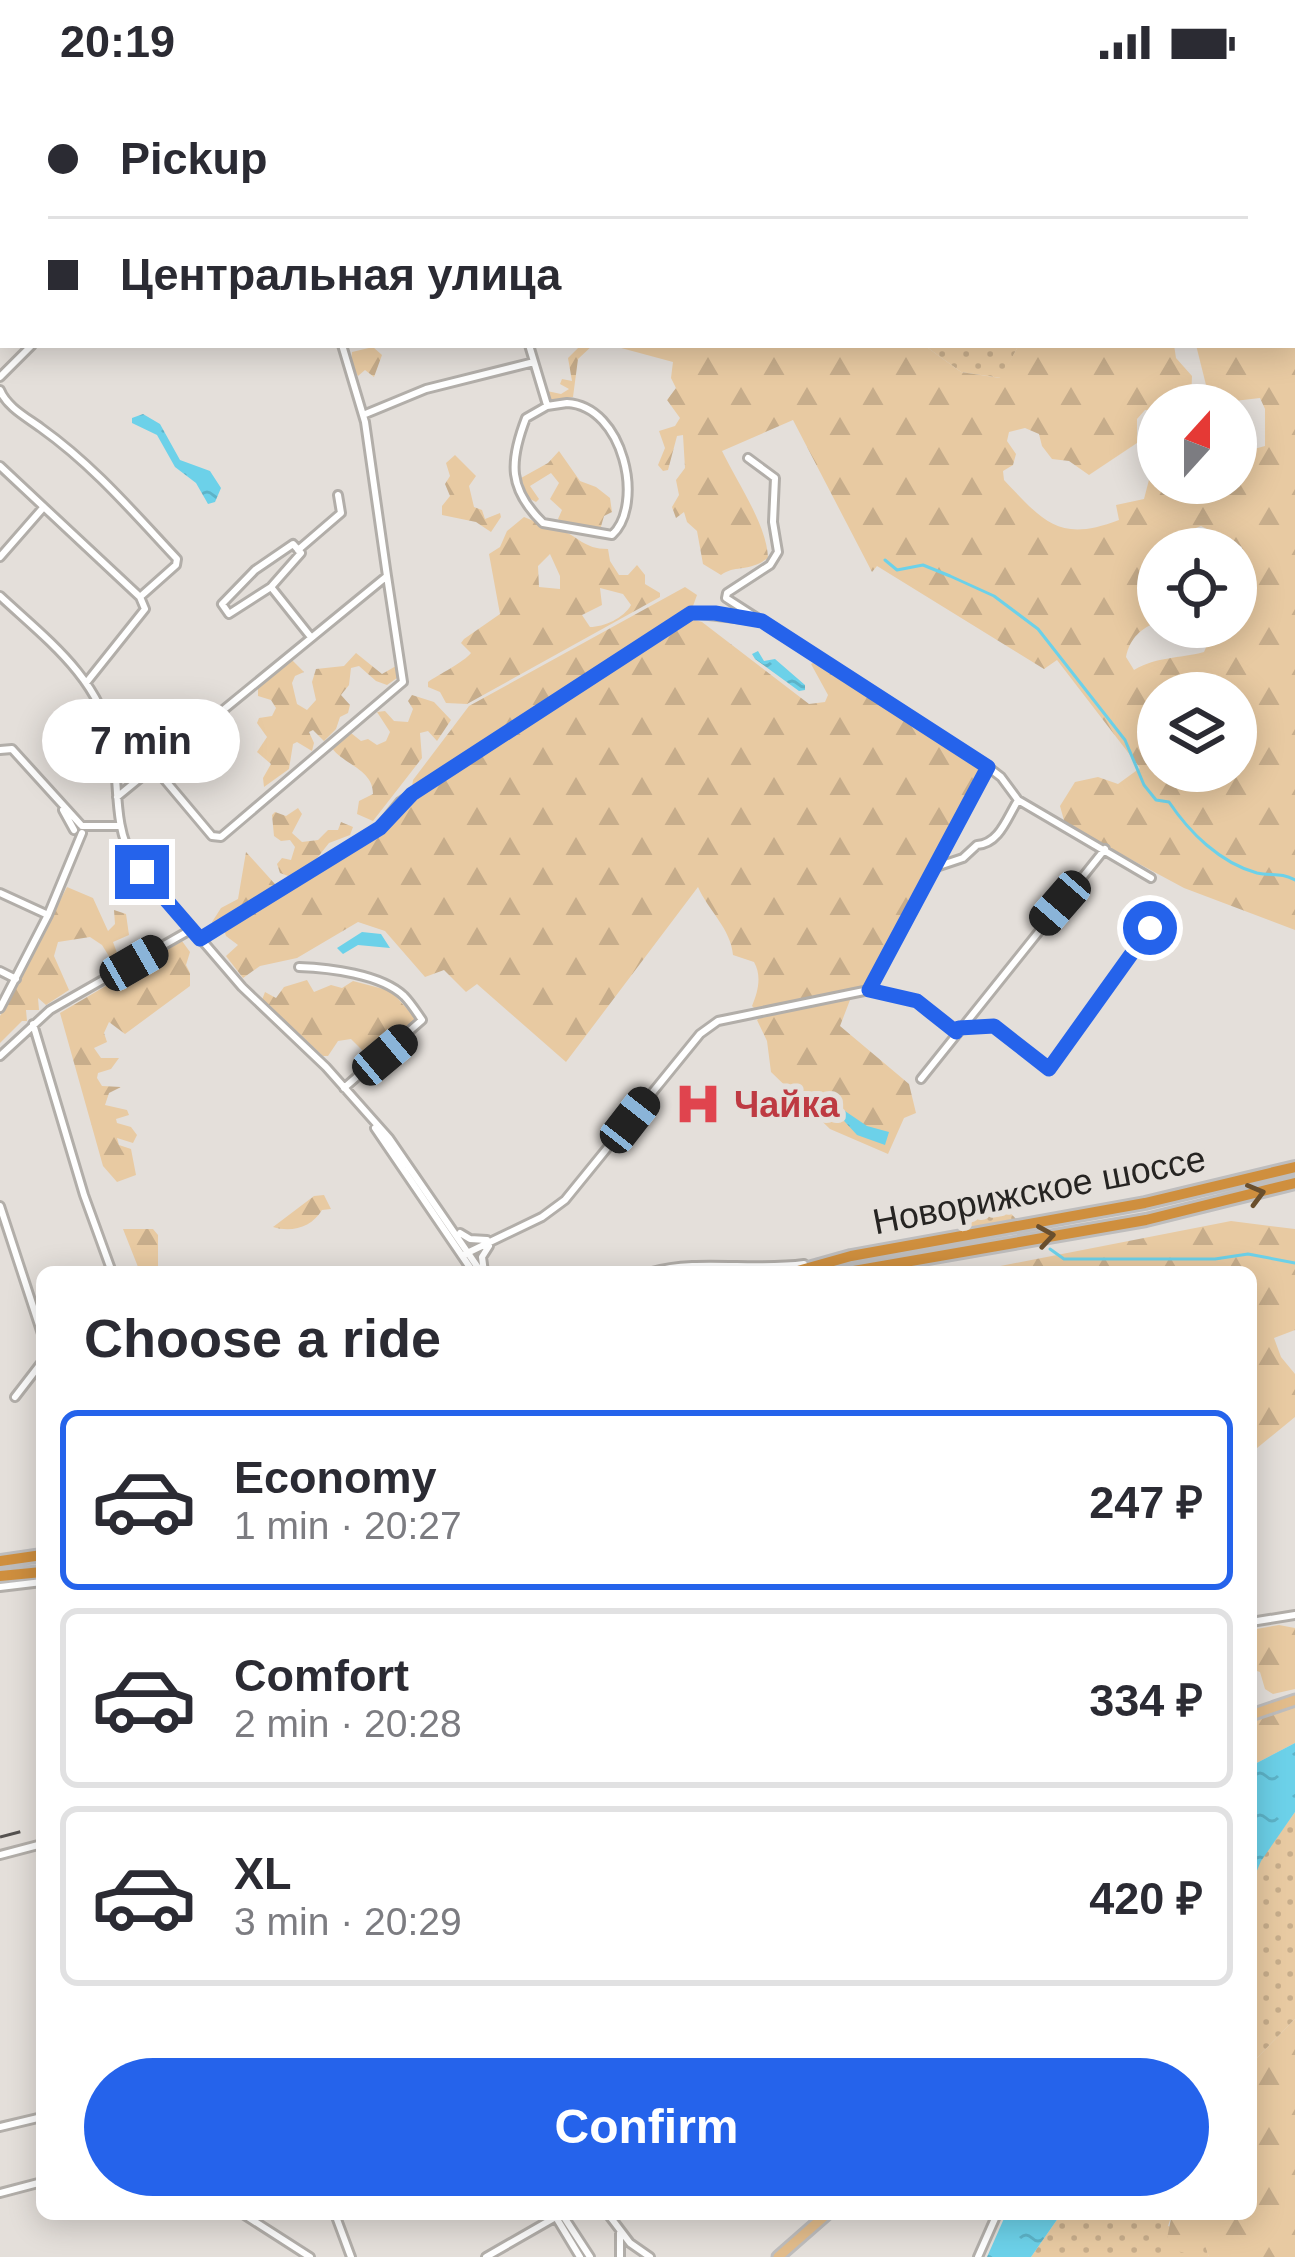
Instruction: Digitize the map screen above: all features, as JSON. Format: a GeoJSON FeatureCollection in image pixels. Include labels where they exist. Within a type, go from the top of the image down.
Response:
{"type":"FeatureCollection","features":[{"type":"Feature","properties":{"kind":"highway","name":"Новорижское шоссе"},"geometry":{"type":"LineString","coordinates":[[815,1266],[1145,1203],[1295,1167]]}},
{"type":"Feature","properties":{"kind":"highway","name":"Новорижское шоссе"},"geometry":{"type":"LineString","coordinates":[[882,1266],[1146,1220],[1295,1183]]}},
{"type":"Feature","properties":{"kind":"highway"},"geometry":{"type":"LineString","coordinates":[[0,1561],[36,1557]]}},
{"type":"Feature","properties":{"kind":"highway"},"geometry":{"type":"LineString","coordinates":[[0,1576],[36,1573]]}},
{"type":"Feature","properties":{"kind":"main road"},"geometry":{"type":"LineString","coordinates":[[1257,1713],[1295,1700]]}},
{"type":"Feature","properties":{"kind":"main road"},"geometry":{"type":"LineString","coordinates":[[778,2257],[819,2220]]}},
{"type":"Feature","properties":{"kind":"street"},"geometry":{"type":"LineString","coordinates":[[0,377],[29,348]]}},
{"type":"Feature","properties":{"kind":"street"},"geometry":{"type":"LineString","coordinates":[[154,767],[212,836],[221,837],[403,682],[363,415],[343,348]]}},
{"type":"Feature","properties":{"kind":"street"},"geometry":{"type":"LineString","coordinates":[[530,348],[547,406]]}},
{"type":"Feature","properties":{"kind":"street"},"geometry":{"type":"LineString","coordinates":[[363,415],[428,388],[534,362]]}},
{"type":"Feature","properties":{"kind":"street"},"geometry":{"type":"LineString","coordinates":[[0,395],[85,460],[177,559],[140,597]]}},
{"type":"Feature","properties":{"kind":"street"},"geometry":{"type":"LineString","coordinates":[[547,406],[586,406],[613,431],[623,458],[626,487],[620,525],[612,535],[543,523],[516,490],[513,477],[524,421],[547,406]]}},
{"type":"Feature","properties":{"kind":"street"},"geometry":{"type":"LineString","coordinates":[[748,458],[775,478],[773,522],[778,552],[770,565],[726,598],[988,767],[1018,800],[1151,878]]}},
{"type":"Feature","properties":{"kind":"street"},"geometry":{"type":"LineString","coordinates":[[0,466],[140,597],[145,609],[86,683]]}},
{"type":"Feature","properties":{"kind":"street"},"geometry":{"type":"LineString","coordinates":[[298,550],[340,513],[338,495]]}},
{"type":"Feature","properties":{"kind":"street"},"geometry":{"type":"LineString","coordinates":[[0,557],[42,509]]}},
{"type":"Feature","properties":{"kind":"street"},"geometry":{"type":"LineString","coordinates":[[293,544],[301,553],[271,587],[229,614],[222,604],[255,570],[293,544]]}},
{"type":"Feature","properties":{"kind":"street"},"geometry":{"type":"LineString","coordinates":[[117,797],[387,576]]}},
{"type":"Feature","properties":{"kind":"street"},"geometry":{"type":"LineString","coordinates":[[271,587],[310,636]]}},
{"type":"Feature","properties":{"kind":"street"},"geometry":{"type":"LineString","coordinates":[[0,596],[66,657],[109,727],[120,826],[134,861],[257,1004],[344,1088],[418,1176],[466,1254]]}},
{"type":"Feature","properties":{"kind":"street"},"geometry":{"type":"LineString","coordinates":[[200,939],[380,828],[412,794],[691,613],[762,621]]}},
{"type":"Feature","properties":{"kind":"street"},"geometry":{"type":"LineString","coordinates":[[0,749],[12,749],[81,829]]}},
{"type":"Feature","properties":{"kind":"street"},"geometry":{"type":"LineString","coordinates":[[869,990],[988,767]]}},
{"type":"Feature","properties":{"kind":"street"},"geometry":{"type":"LineString","coordinates":[[936,866],[964,858],[977,845],[996,837],[1018,800]]}},
{"type":"Feature","properties":{"kind":"street"},"geometry":{"type":"LineString","coordinates":[[81,829],[120,826]]}},
{"type":"Feature","properties":{"kind":"street"},"geometry":{"type":"LineString","coordinates":[[0,1008],[49,915],[81,829]]}},
{"type":"Feature","properties":{"kind":"street"},"geometry":{"type":"LineString","coordinates":[[921,1079],[1105,849]]}},
{"type":"Feature","properties":{"kind":"street"},"geometry":{"type":"LineString","coordinates":[[0,893],[49,915]]}},
{"type":"Feature","properties":{"kind":"street"},"geometry":{"type":"LineString","coordinates":[[466,1254],[553,1211],[709,1026],[869,990],[917,1001],[958,1030],[994,1026],[1049,1069],[1150,928]]}},
{"type":"Feature","properties":{"kind":"street"},"geometry":{"type":"LineString","coordinates":[[0,1056],[50,1010],[192,929]]}},
{"type":"Feature","properties":{"kind":"street"},"geometry":{"type":"LineString","coordinates":[[299,967],[339,972],[391,987],[422,1021],[344,1088]]}},
{"type":"Feature","properties":{"kind":"street"},"geometry":{"type":"LineString","coordinates":[[0,971],[16,979]]}},
{"type":"Feature","properties":{"kind":"street"},"geometry":{"type":"LineString","coordinates":[[33,1024],[83,1195],[110,1266]]}},
{"type":"Feature","properties":{"kind":"street"},"geometry":{"type":"LineString","coordinates":[[362,1110],[475,1266]]}},
{"type":"Feature","properties":{"kind":"street"},"geometry":{"type":"LineString","coordinates":[[0,1206],[36,1316]]}},
{"type":"Feature","properties":{"kind":"street"},"geometry":{"type":"LineString","coordinates":[[452,1227],[470,1239],[496,1239]]}},
{"type":"Feature","properties":{"kind":"street"},"geometry":{"type":"LineString","coordinates":[[481,1266],[484,1252],[496,1239]]}},
{"type":"Feature","properties":{"kind":"street"},"geometry":{"type":"LineString","coordinates":[[790,1266],[832,1261]]}},
{"type":"Feature","properties":{"kind":"street"},"geometry":{"type":"LineString","coordinates":[[14,1397],[36,1370]]}},
{"type":"Feature","properties":{"kind":"street"},"geometry":{"type":"LineString","coordinates":[[0,1587],[36,1583]]}},
{"type":"Feature","properties":{"kind":"street"},"geometry":{"type":"LineString","coordinates":[[1257,1621],[1295,1615]]}},
{"type":"Feature","properties":{"kind":"street"},"geometry":{"type":"LineString","coordinates":[[0,1855],[36,1846]]}},
{"type":"Feature","properties":{"kind":"street"},"geometry":{"type":"LineString","coordinates":[[0,2127],[36,2118]]}},
{"type":"Feature","properties":{"kind":"street"},"geometry":{"type":"LineString","coordinates":[[0,2193],[36,2184]]}},
{"type":"Feature","properties":{"kind":"street"},"geometry":{"type":"LineString","coordinates":[[252,2220],[310,2257]]}},
{"type":"Feature","properties":{"kind":"street"},"geometry":{"type":"LineString","coordinates":[[337,2220],[351,2257]]}},
{"type":"Feature","properties":{"kind":"street"},"geometry":{"type":"LineString","coordinates":[[486,2257],[549,2220]]}},
{"type":"Feature","properties":{"kind":"street"},"geometry":{"type":"LineString","coordinates":[[561,2220],[580,2257]]}},
{"type":"Feature","properties":{"kind":"street"},"geometry":{"type":"LineString","coordinates":[[562,2220],[590,2257]]}},
{"type":"Feature","properties":{"kind":"street"},"geometry":{"type":"LineString","coordinates":[[612,2220],[650,2257]]}},
{"type":"Feature","properties":{"kind":"street"},"geometry":{"type":"LineString","coordinates":[[978,2257],[994,2220]]}},
{"type":"Feature","properties":{"kind":"street"},"geometry":{"type":"LineString","coordinates":[[619,2230],[621,2257]]}},
{"type":"Feature","properties":{"kind":"street"},"geometry":{"type":"LineString","coordinates":[[621,2257],[630,2242]]}},
{"type":"Feature","properties":{"kind":"street"},"geometry":{"type":"LineString","coordinates":[[621,2257],[641,2252]]}},
{"type":"Feature","properties":{"kind":"green space"},"geometry":{"type":"Polygon","coordinates":[[[374,348],[382,355],[374,377],[365,370],[358,376],[351,363],[352,352],[374,348]]]}},
{"type":"Feature","properties":{"kind":"green space"},"geometry":{"type":"Polygon","coordinates":[[[578,348],[590,348],[578,359],[573,397],[551,401],[547,391],[561,394],[569,389],[560,384],[562,379],[572,381],[568,358],[578,348]]]}},
{"type":"Feature","properties":{"kind":"green space"},"geometry":{"type":"Polygon","coordinates":[[[621,348],[928,348],[961,372],[1000,378],[1017,348],[1174,348],[1176,358],[1192,376],[1192,384],[1137,384],[1137,443],[1089,475],[1069,461],[1052,459],[1039,434],[1025,428],[1009,432],[1007,441],[1016,454],[1013,465],[1003,471],[1004,480],[1042,517],[1067,529],[1119,520],[1116,505],[1137,500],[1257,504],[1257,448],[1265,446],[1265,409],[1257,384],[1206,384],[1197,348],[1295,348],[1295,930],[1184,888],[1065,824],[1060,806],[1075,782],[1098,777],[1118,784],[1137,770],[1137,792],[1257,792],[1257,672],[1137,672],[1137,764],[1057,660],[1044,669],[877,566],[872,572],[793,420],[722,451],[757,518],[768,558],[721,575],[703,564],[697,531],[684,512],[676,518],[672,507],[679,495],[676,480],[685,468],[683,435],[677,436],[668,470],[658,465],[665,448],[659,431],[675,426],[680,418],[667,400],[676,388],[671,378],[673,362],[621,348]]]}},
{"type":"Feature","properties":{"kind":"green space"},"geometry":{"type":"Polygon","coordinates":[[[928,348],[1017,348],[1001,378],[961,372],[928,348]]]}},
{"type":"Feature","properties":{"kind":"green space"},"geometry":{"type":"Polygon","coordinates":[[[559,451],[580,481],[610,498],[612,512],[604,516],[600,530],[558,519],[562,510],[550,499],[559,483],[551,473],[530,486],[539,499],[528,498],[521,478],[559,451]]]}},
{"type":"Feature","properties":{"kind":"green space"},"geometry":{"type":"Polygon","coordinates":[[[455,455],[476,476],[469,486],[474,507],[482,510],[485,519],[500,513],[491,532],[476,522],[442,515],[450,496],[446,463],[455,455]]]}},
{"type":"Feature","properties":{"kind":"green space"},"geometry":{"type":"Polygon","coordinates":[[[524,517],[608,549],[619,575],[628,575],[637,565],[645,584],[660,597],[467,704],[446,703],[428,682],[468,657],[471,653],[461,643],[500,614],[489,554],[500,547],[507,531],[524,517]],[[550,554],[538,566],[539,587],[560,589],[560,576],[550,554]],[[600,588],[602,605],[582,615],[590,627],[613,621],[631,605],[623,594],[600,588]]]}},
{"type":"Feature","properties":{"kind":"green space"},"geometry":{"type":"Polygon","coordinates":[[[685,587],[697,595],[693,606],[685,608],[691,619],[702,622],[809,704],[825,702],[828,695],[811,664],[816,661],[982,770],[865,989],[850,1000],[840,1026],[909,1084],[916,1113],[904,1118],[888,1154],[830,1129],[771,1072],[767,1041],[757,1020],[762,1016],[752,1006],[758,984],[756,967],[733,955],[728,937],[698,887],[566,1062],[477,984],[466,992],[444,970],[425,977],[385,931],[358,922],[297,958],[260,966],[243,978],[226,956],[238,945],[226,936],[222,923],[214,926],[212,922],[221,908],[238,899],[246,852],[283,893],[318,872],[360,846],[396,814],[413,780],[469,706],[685,587]]]}},
{"type":"Feature","properties":{"kind":"green space"},"geometry":{"type":"Polygon","coordinates":[[[356,653],[382,674],[396,666],[397,678],[387,685],[359,666],[351,668],[349,685],[341,695],[350,705],[348,713],[324,741],[313,730],[309,732],[312,751],[293,744],[289,769],[264,787],[271,764],[257,752],[267,737],[257,723],[259,718],[272,716],[276,708],[271,700],[258,696],[258,687],[292,660],[304,672],[292,683],[297,704],[307,710],[316,700],[312,682],[316,669],[344,666],[356,653]]]}},
{"type":"Feature","properties":{"kind":"green space"},"geometry":{"type":"Polygon","coordinates":[[[412,695],[434,702],[451,720],[437,741],[428,731],[420,733],[422,758],[373,821],[357,814],[359,801],[373,794],[372,786],[332,748],[351,733],[377,745],[386,741],[390,732],[377,712],[408,722],[412,695]]]}},
{"type":"Feature","properties":{"kind":"green space"},"geometry":{"type":"Polygon","coordinates":[[[298,808],[302,814],[292,833],[302,842],[338,830],[341,822],[353,827],[350,835],[329,843],[314,862],[291,877],[280,873],[277,864],[282,858],[291,860],[295,847],[290,840],[274,836],[272,815],[286,816],[298,808]]]}},
{"type":"Feature","properties":{"kind":"green space"},"geometry":{"type":"Polygon","coordinates":[[[67,887],[93,898],[108,931],[115,924],[114,910],[126,914],[129,935],[113,942],[120,961],[112,961],[90,937],[58,942],[54,956],[69,990],[46,1005],[38,998],[39,1010],[26,1010],[27,1021],[0,1043],[0,1016],[67,887]]]}},
{"type":"Feature","properties":{"kind":"green space"},"geometry":{"type":"Polygon","coordinates":[[[182,941],[190,952],[186,965],[190,986],[125,1034],[109,1022],[104,1033],[107,1042],[94,1048],[101,1058],[119,1058],[97,1078],[102,1086],[121,1087],[109,1093],[105,1105],[127,1110],[129,1115],[116,1119],[117,1123],[131,1127],[137,1135],[133,1143],[117,1138],[119,1145],[131,1149],[136,1175],[117,1182],[103,1166],[60,1013],[182,941]]]}},
{"type":"Feature","properties":{"kind":"green space"},"geometry":{"type":"Polygon","coordinates":[[[307,980],[314,992],[331,985],[342,988],[353,981],[391,991],[419,1022],[373,1061],[351,1039],[338,1041],[323,1056],[262,1000],[265,992],[276,998],[284,987],[307,980]]]}},
{"type":"Feature","properties":{"kind":"green space"},"geometry":{"type":"Polygon","coordinates":[[[324,1195],[331,1209],[322,1210],[301,1227],[273,1227],[314,1196],[324,1195]]]}},
{"type":"Feature","properties":{"kind":"green space"},"geometry":{"type":"Polygon","coordinates":[[[989,1195],[1005,1197],[1006,1208],[1016,1219],[965,1228],[982,1214],[989,1195]]]}},
{"type":"Feature","properties":{"kind":"green space"},"geometry":{"type":"Polygon","coordinates":[[[1231,1221],[1295,1229],[1295,1330],[1274,1338],[1295,1374],[1295,1417],[1257,1448],[1257,1266],[1001,1266],[1231,1221]]]}},
{"type":"Feature","properties":{"kind":"green space"},"geometry":{"type":"Polygon","coordinates":[[[123,1229],[153,1229],[158,1235],[158,1266],[138,1266],[123,1229]]]}},
{"type":"Feature","properties":{"kind":"green space"},"geometry":{"type":"Polygon","coordinates":[[[1295,1628],[1295,1689],[1273,1694],[1265,1689],[1257,1671],[1257,1629],[1295,1628]]]}},
{"type":"Feature","properties":{"kind":"green space"},"geometry":{"type":"Polygon","coordinates":[[[1295,1706],[1295,1743],[1257,1763],[1257,1718],[1295,1706]]]}},
{"type":"Feature","properties":{"kind":"green space"},"geometry":{"type":"Polygon","coordinates":[[[1295,1812],[1295,2019],[1257,2058],[1257,1869],[1295,1812]]]}},
{"type":"Feature","properties":{"kind":"green space"},"geometry":{"type":"Polygon","coordinates":[[[1295,2019],[1295,2257],[1209,2257],[1202,2237],[1185,2253],[1165,2248],[1171,2220],[1257,2220],[1257,2058],[1295,2019]]]}},
{"type":"Feature","properties":{"kind":"green space"},"geometry":{"type":"Polygon","coordinates":[[[1057,2220],[1170,2220],[1168,2226],[1203,2236],[1209,2257],[1031,2257],[1057,2220]]]}},
{"type":"Feature","properties":{"kind":"water"},"geometry":{"type":"Polygon","coordinates":[[[143,414],[160,424],[180,460],[210,471],[221,488],[215,502],[208,504],[196,483],[175,467],[157,435],[132,423],[132,418],[143,414]]]}},
{"type":"Feature","properties":{"kind":"water"},"geometry":{"type":"Polygon","coordinates":[[[758,651],[764,661],[775,659],[805,690],[799,691],[755,659],[752,654],[758,651]]]}},
{"type":"Feature","properties":{"kind":"water"},"geometry":{"type":"Polygon","coordinates":[[[133,699],[159,713],[178,704],[185,716],[159,741],[139,745],[126,734],[121,717],[133,699]]]}},
{"type":"Feature","properties":{"kind":"water"},"geometry":{"type":"Polygon","coordinates":[[[362,932],[381,934],[390,948],[358,945],[343,954],[337,948],[362,932]]]}},
{"type":"Feature","properties":{"kind":"water"},"geometry":{"type":"Polygon","coordinates":[[[842,1109],[867,1126],[889,1132],[885,1145],[857,1135],[835,1111],[842,1109]]]}},
{"type":"Feature","properties":{"kind":"water"},"geometry":{"type":"Polygon","coordinates":[[[1295,1743],[1295,1812],[1257,1871],[1257,1763],[1295,1743]]]}},
{"type":"Feature","properties":{"kind":"water"},"geometry":{"type":"Polygon","coordinates":[[[1003,2220],[1057,2220],[1031,2257],[987,2257],[1003,2220]]]}},
{"type":"Feature","properties":{"kind":"waterway"},"geometry":{"type":"LineString","coordinates":[[885,560],[897,570],[923,565],[950,576],[994,596],[1038,629],[1125,740],[1144,785],[1156,800],[1169,802],[1196,835],[1230,862],[1295,880]]}},
{"type":"Feature","properties":{"kind":"waterway"},"geometry":{"type":"LineString","coordinates":[[1050,1249],[1064,1259],[1215,1259],[1248,1254],[1295,1263]]}},
{"type":"Feature","properties":{"kind":"railway"},"geometry":{"type":"LineString","coordinates":[[0,1837],[36,1828]]}},
{"type":"Feature","properties":{"kind":"place","name":"Чайка"},"geometry":{"type":"Point","coordinates":[698,1104]}},
{"type":"Feature","properties":{"kind":"route"},"geometry":{"type":"LineString","coordinates":[[142,872],[200,939],[380,828],[400,802],[691,613],[715,613],[762,621],[988,767],[869,990],[917,1001],[956,1032],[994,1026],[1049,1069],[1150,928]]}}]}
